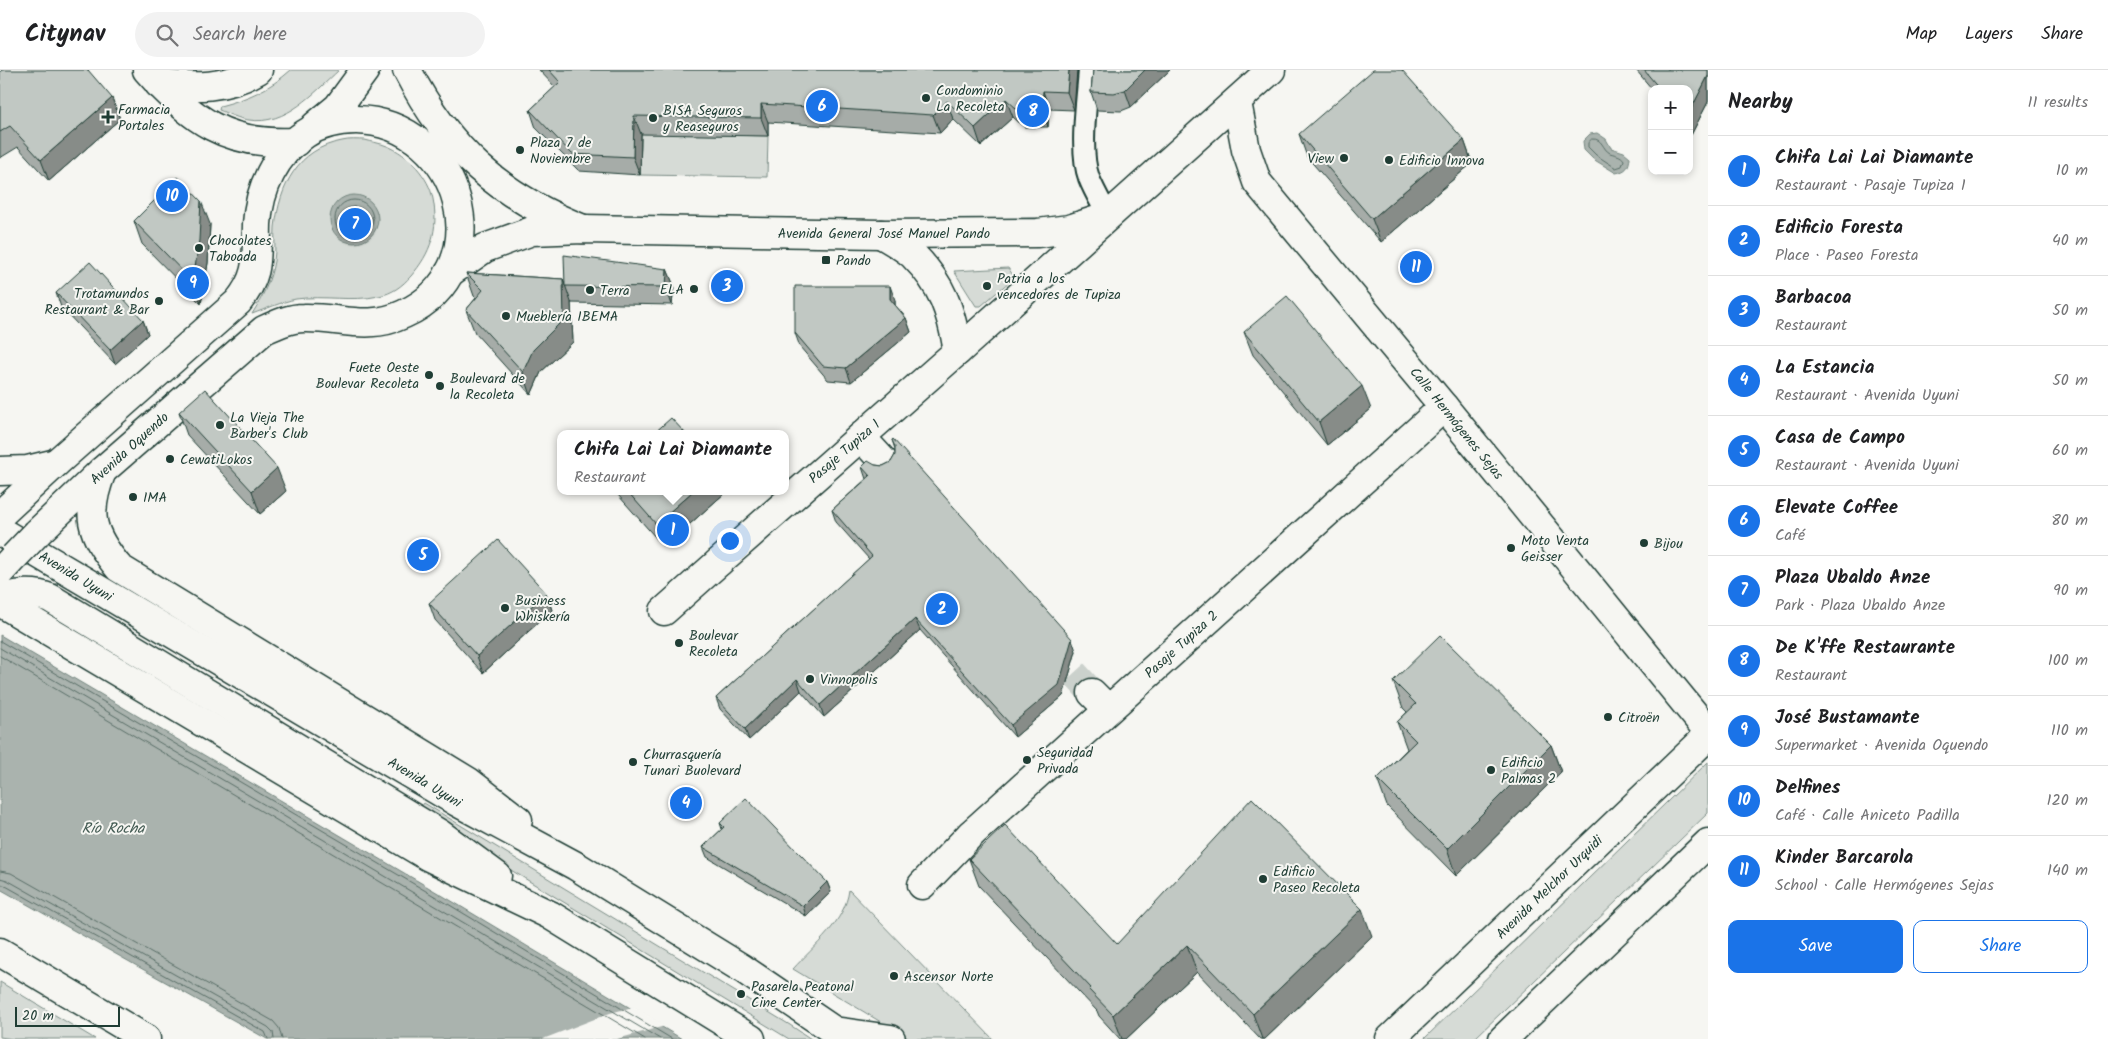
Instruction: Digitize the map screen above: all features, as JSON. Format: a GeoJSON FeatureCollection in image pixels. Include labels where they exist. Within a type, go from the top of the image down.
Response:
{"type":"FeatureCollection","features":[{"type":"Feature","properties":{"kind":"main road"},"geometry":{"type":"LineString","coordinates":[[153,77],[195,88],[224,83],[258,70]]}},
{"type":"Feature","properties":{"kind":"main road"},"geometry":{"type":"LineString","coordinates":[[1,519],[56,463],[238,302],[247,291],[256,271],[259,202],[267,179],[279,159],[338,107],[365,70]]}},
{"type":"Feature","properties":{"kind":"main road"},"geometry":{"type":"LineString","coordinates":[[406,70],[430,113],[461,151],[478,168],[527,204],[582,229]]}},
{"type":"Feature","properties":{"kind":"main road","name":"Avenida General José Manuel Pando"},"geometry":{"type":"LineString","coordinates":[[449,273],[485,248],[532,231],[582,229],[881,234],[1038,233],[1069,229],[1108,216],[1238,102],[1271,70]]}},
{"type":"Feature","properties":{"kind":"main road"},"geometry":{"type":"LineString","coordinates":[[153,77],[192,114],[211,127],[252,141],[275,143],[301,138],[326,124],[346,120],[366,120],[395,128],[420,142],[440,163],[454,188],[460,217],[459,246],[449,273]]}},
{"type":"Feature","properties":{"kind":"main road","name":"Calle Hermógenes Sejas"},"geometry":{"type":"LineString","coordinates":[[1238,102],[1246,150],[1257,182],[1444,407],[1708,731]]}},
{"type":"Feature","properties":{"kind":"main road","name":"Pasaje Tupiza 1"},"geometry":{"type":"LineString","coordinates":[[664,611],[1108,216]]}},
{"type":"Feature","properties":{"kind":"main road"},"geometry":{"type":"LineString","coordinates":[[881,234],[912,254],[936,282],[951,315],[958,351]]}},
{"type":"Feature","properties":{"kind":"main road","name":"Avenida Oquendo"},"geometry":{"type":"LineString","coordinates":[[7,564],[102,471],[264,330],[283,322],[303,318],[360,323],[378,322],[404,314],[430,298],[449,273]]}},
{"type":"Feature","properties":{"kind":"main road","name":"Pasaje Tupiza 2"},"geometry":{"type":"LineString","coordinates":[[922,885],[1100,701],[1444,407]]}},
{"type":"Feature","properties":{"kind":"main road"},"geometry":{"type":"LineString","coordinates":[[861,437],[884,462]]}},
{"type":"Feature","properties":{"kind":"main road"},"geometry":{"type":"LineString","coordinates":[[0,471],[27,470],[56,463]]}},
{"type":"Feature","properties":{"kind":"main road"},"geometry":{"type":"LineString","coordinates":[[102,471],[94,490],[92,515],[96,534],[102,548],[119,568],[469,782],[576,866]]}},
{"type":"Feature","properties":{"kind":"main road","name":"Avenida Uyuni"},"geometry":{"type":"LineString","coordinates":[[1,519],[457,802],[576,866],[743,970],[840,1035]]}},
{"type":"Feature","properties":{"kind":"main road"},"geometry":{"type":"LineString","coordinates":[[0,598],[27,592],[38,593],[50,598],[440,834],[550,915],[751,1039]]}},
{"type":"Feature","properties":{"kind":"main road"},"geometry":{"type":"LineString","coordinates":[[0,602],[429,857],[550,915]]}},
{"type":"Feature","properties":{"kind":"main road","name":"Avenida Melchor Urquidi"},"geometry":{"type":"LineString","coordinates":[[1390,1039],[1708,736]]}},
{"type":"Feature","properties":{"kind":"main road"},"geometry":{"type":"LineString","coordinates":[[1503,1039],[1708,843]]}},
{"type":"Feature","properties":{"kind":"main road"},"geometry":{"type":"LineString","coordinates":[[0,952],[146,1039]]}},
{"type":"Feature","properties":{"kind":"main road"},"geometry":{"type":"LineString","coordinates":[[840,1035],[891,1039]]}},
{"type":"Feature","properties":{"kind":"lane"},"geometry":{"type":"LineString","coordinates":[[1089,70],[1084,149],[1086,165],[1089,178],[1108,216]]}},
{"type":"Feature","properties":{"kind":"shaded area"},"geometry":{"type":"Polygon","coordinates":[[[291,70],[339,70],[299,106],[275,118],[249,120],[219,110],[220,106],[249,97],[266,88],[291,70]]]}},
{"type":"Feature","properties":{"kind":"shaded area"},"geometry":{"type":"Polygon","coordinates":[[[641,133],[768,136],[767,177],[640,175],[641,133]]]}},
{"type":"Feature","properties":{"kind":"shaded area"},"geometry":{"type":"Polygon","coordinates":[[[345,140],[365,140],[384,145],[410,160],[422,175],[431,191],[435,210],[434,230],[424,258],[404,283],[397,289],[384,295],[369,298],[296,299],[252,314],[263,295],[271,275],[275,257],[277,212],[281,197],[294,172],[302,161],[326,145],[345,140]]]}},
{"type":"Feature","properties":{"kind":"shaded area"},"geometry":{"type":"Polygon","coordinates":[[[1008,268],[1013,275],[1010,281],[981,306],[976,306],[954,271],[1008,268]]]}},
{"type":"Feature","properties":{"kind":"shaded area"},"geometry":{"type":"Polygon","coordinates":[[[1708,762],[1708,813],[1474,1039],[1424,1039],[1708,762]]]}},
{"type":"Feature","properties":{"kind":"shaded area"},"geometry":{"type":"Polygon","coordinates":[[[424,803],[811,1039],[789,1039],[417,813],[424,803]]]}},
{"type":"Feature","properties":{"kind":"shaded area"},"geometry":{"type":"Polygon","coordinates":[[[849,890],[993,1039],[909,1039],[793,969],[835,923],[842,913],[849,890]]]}},
{"type":"Feature","properties":{"kind":"shaded area"},"geometry":{"type":"Polygon","coordinates":[[[0,982],[95,1039],[13,1039],[0,1037],[0,982]]]}},
{"type":"Feature","properties":{"kind":"water"},"geometry":{"type":"Polygon","coordinates":[[[1597,133],[1606,139],[1611,148],[1624,152],[1630,157],[1629,164],[1625,170],[1616,173],[1593,159],[1584,150],[1583,141],[1590,134],[1597,133]]]}},
{"type":"Feature","properties":{"kind":"water"},"geometry":{"type":"Polygon","coordinates":[[[354,195],[363,197],[371,202],[376,210],[378,219],[376,228],[371,236],[363,241],[354,243],[345,241],[337,236],[332,228],[330,219],[332,210],[337,202],[345,197],[354,195]]]}},
{"type":"Feature","properties":{"kind":"water","name":"Río Rocha"},"geometry":{"type":"Polygon","coordinates":[[[0,635],[682,1039],[267,1039],[0,889],[0,635]]]}},
{"type":"Feature","properties":{"kind":"pier"},"geometry":{"type":"Polygon","coordinates":[[[633,1007],[665,1026],[617,1039],[543,1039],[610,1013],[633,1007]]]}},
{"type":"Feature","properties":{"kind":"building"},"geometry":{"type":"Polygon","coordinates":[[[2,70],[88,70],[112,98],[41,160],[10,126],[0,132],[0,72],[2,70]]]}},
{"type":"Feature","properties":{"kind":"building"},"geometry":{"type":"Polygon","coordinates":[[[549,70],[1069,70],[1067,92],[1043,91],[1042,109],[1017,109],[1006,99],[975,128],[947,101],[933,115],[761,104],[761,118],[634,116],[633,157],[572,154],[530,110],[560,82],[549,70]]]}},
{"type":"Feature","properties":{"kind":"building"},"geometry":{"type":"Polygon","coordinates":[[[1093,70],[1145,70],[1125,90],[1114,93],[1091,92],[1093,70]]]}},
{"type":"Feature","properties":{"kind":"building","name":"Edificio Innova"},"geometry":{"type":"Polygon","coordinates":[[[1373,70],[1402,70],[1464,140],[1372,219],[1299,134],[1373,70]]]}},
{"type":"Feature","properties":{"kind":"building"},"geometry":{"type":"Polygon","coordinates":[[[1644,70],[1708,70],[1708,76],[1693,105],[1693,85],[1657,85],[1644,70]]]}},
{"type":"Feature","properties":{"kind":"building"},"geometry":{"type":"Polygon","coordinates":[[[178,177],[201,201],[199,240],[193,282],[134,221],[178,177]]]}},
{"type":"Feature","properties":{"kind":"building"},"geometry":{"type":"Polygon","coordinates":[[[564,255],[667,269],[666,287],[565,286],[564,255]]]}},
{"type":"Feature","properties":{"kind":"building"},"geometry":{"type":"Polygon","coordinates":[[[90,262],[143,320],[110,350],[56,293],[90,262]]]}},
{"type":"Feature","properties":{"kind":"building"},"geometry":{"type":"Polygon","coordinates":[[[466,273],[563,279],[564,319],[533,350],[523,372],[466,310],[483,290],[466,273]]]}},
{"type":"Feature","properties":{"kind":"building"},"geometry":{"type":"Polygon","coordinates":[[[795,286],[890,286],[890,299],[906,318],[846,368],[823,366],[795,333],[795,286]]]}},
{"type":"Feature","properties":{"kind":"building"},"geometry":{"type":"Polygon","coordinates":[[[1287,296],[1362,386],[1319,422],[1244,332],[1287,296]]]}},
{"type":"Feature","properties":{"kind":"building"},"geometry":{"type":"Polygon","coordinates":[[[205,389],[277,468],[252,491],[179,412],[205,389]]]}},
{"type":"Feature","properties":{"kind":"building"},"geometry":{"type":"Polygon","coordinates":[[[671,418],[682,430],[658,430],[671,418]]]}},
{"type":"Feature","properties":{"kind":"building"},"geometry":{"type":"Polygon","coordinates":[[[893,439],[1072,639],[1059,685],[1011,725],[915,619],[820,705],[797,679],[745,729],[716,698],[872,556],[832,510],[870,476],[862,467],[868,461],[875,465],[883,466],[891,462],[895,455],[893,439]]]}},
{"type":"Feature","properties":{"kind":"building"},"geometry":{"type":"Polygon","coordinates":[[[631,495],[689,495],[656,524],[631,495]]]}},
{"type":"Feature","properties":{"kind":"building"},"geometry":{"type":"Polygon","coordinates":[[[498,540],[546,593],[477,656],[429,603],[498,540]]]}},
{"type":"Feature","properties":{"kind":"building","name":"Edificio Palmas 2"},"geometry":{"type":"Polygon","coordinates":[[[1440,635],[1551,745],[1447,849],[1377,779],[1416,741],[1397,722],[1416,704],[1393,681],[1440,635]]]}},
{"type":"Feature","properties":{"kind":"building"},"geometry":{"type":"Polygon","coordinates":[[[746,798],[827,882],[803,906],[703,847],[724,827],[720,823],[746,798]]]}},
{"type":"Feature","properties":{"kind":"building"},"geometry":{"type":"Polygon","coordinates":[[[1252,798],[1362,909],[1253,1014],[1187,945],[1113,1015],[1089,990],[1091,988],[969,859],[1005,825],[1117,944],[1252,798]]]}},
{"type":"Feature","properties":{"kind":"tunnel"},"geometry":{"type":"LineString","coordinates":[[1046,642],[1092,693]]}},
{"type":"Feature","properties":{"kind":"place","name":"Condominio La Recoleta"},"geometry":{"type":"Point","coordinates":[926,98]}},
{"type":"Feature","properties":{"kind":"place","name":"Elevate Coffee"},"geometry":{"type":"Point","coordinates":[822,106]}},
{"type":"Feature","properties":{"kind":"place","name":"De K'ffe Restaurante"},"geometry":{"type":"Point","coordinates":[1033,111]}},
{"type":"Feature","properties":{"kind":"place","name":"Farmacia Portales"},"geometry":{"type":"Point","coordinates":[108,117]}},
{"type":"Feature","properties":{"kind":"place","name":"BISA Seguros y Reaseguros"},"geometry":{"type":"Point","coordinates":[653,118]}},
{"type":"Feature","properties":{"kind":"place","name":"Plaza 7 de Noviembre"},"geometry":{"type":"Point","coordinates":[520,150]}},
{"type":"Feature","properties":{"kind":"place","name":"View"},"geometry":{"type":"Point","coordinates":[1344,158]}},
{"type":"Feature","properties":{"kind":"place","name":"Edificio Innova"},"geometry":{"type":"Point","coordinates":[1389,160]}},
{"type":"Feature","properties":{"kind":"place","name":"Delfines"},"geometry":{"type":"Point","coordinates":[172,196]}},
{"type":"Feature","properties":{"kind":"place","name":"Plaza Ubaldo Anze"},"geometry":{"type":"Point","coordinates":[355,224]}},
{"type":"Feature","properties":{"kind":"place","name":"Chocolates Taboada"},"geometry":{"type":"Point","coordinates":[199,248]}},
{"type":"Feature","properties":{"kind":"place","name":"Pando"},"geometry":{"type":"Point","coordinates":[826,260]}},
{"type":"Feature","properties":{"kind":"place","name":"Kinder Barcarola"},"geometry":{"type":"Point","coordinates":[1416,267]}},
{"type":"Feature","properties":{"kind":"place","name":"José Bustamante"},"geometry":{"type":"Point","coordinates":[193,283]}},
{"type":"Feature","properties":{"kind":"place","name":"Barbacoa"},"geometry":{"type":"Point","coordinates":[727,286]}},
{"type":"Feature","properties":{"kind":"place","name":"Patria a los vencedores de Tupiza"},"geometry":{"type":"Point","coordinates":[987,286]}},
{"type":"Feature","properties":{"kind":"place","name":"ELA"},"geometry":{"type":"Point","coordinates":[694,289]}},
{"type":"Feature","properties":{"kind":"place","name":"Terra"},"geometry":{"type":"Point","coordinates":[590,290]}},
{"type":"Feature","properties":{"kind":"place","name":"Trotamundos Restaurant & Bar"},"geometry":{"type":"Point","coordinates":[159,301]}},
{"type":"Feature","properties":{"kind":"place","name":"Mueblería IBEMA"},"geometry":{"type":"Point","coordinates":[506,316]}},
{"type":"Feature","properties":{"kind":"place","name":"Fuete Oeste Boulevar Recoleta"},"geometry":{"type":"Point","coordinates":[429,375]}},
{"type":"Feature","properties":{"kind":"place","name":"Boulevard de la Recoleta"},"geometry":{"type":"Point","coordinates":[440,386]}},
{"type":"Feature","properties":{"kind":"place","name":"La Vieja The Barber's Club"},"geometry":{"type":"Point","coordinates":[220,425]}},
{"type":"Feature","properties":{"kind":"place","name":"CewatiLokos"},"geometry":{"type":"Point","coordinates":[170,459]}},
{"type":"Feature","properties":{"kind":"place","name":"IMA"},"geometry":{"type":"Point","coordinates":[133,497]}},
{"type":"Feature","properties":{"kind":"place","name":"Chifa Lai Lai Diamante"},"geometry":{"type":"Point","coordinates":[673,530]}},
{"type":"Feature","properties":{"kind":"place","name":"Bijou"},"geometry":{"type":"Point","coordinates":[1644,543]}},
{"type":"Feature","properties":{"kind":"place","name":"Moto Venta Geisser"},"geometry":{"type":"Point","coordinates":[1511,548]}},
{"type":"Feature","properties":{"kind":"place","name":"Casa de Campo"},"geometry":{"type":"Point","coordinates":[423,555]}},
{"type":"Feature","properties":{"kind":"place","name":"Business Whiskería"},"geometry":{"type":"Point","coordinates":[505,608]}},
{"type":"Feature","properties":{"kind":"place","name":"Edificio Foresta"},"geometry":{"type":"Point","coordinates":[942,609]}},
{"type":"Feature","properties":{"kind":"place","name":"Boulevar Recoleta"},"geometry":{"type":"Point","coordinates":[679,643]}},
{"type":"Feature","properties":{"kind":"place","name":"Vinnopolis"},"geometry":{"type":"Point","coordinates":[810,679]}},
{"type":"Feature","properties":{"kind":"place","name":"Citroën"},"geometry":{"type":"Point","coordinates":[1608,717]}},
{"type":"Feature","properties":{"kind":"place","name":"Seguridad Privada"},"geometry":{"type":"Point","coordinates":[1027,760]}},
{"type":"Feature","properties":{"kind":"place","name":"Churrasquería Tunari Buolevard"},"geometry":{"type":"Point","coordinates":[633,762]}},
{"type":"Feature","properties":{"kind":"place","name":"Edificio Palmas 2"},"geometry":{"type":"Point","coordinates":[1491,770]}},
{"type":"Feature","properties":{"kind":"place","name":"La Estancia"},"geometry":{"type":"Point","coordinates":[686,803]}},
{"type":"Feature","properties":{"kind":"place","name":"Edificio Paseo Recoleta"},"geometry":{"type":"Point","coordinates":[1263,879]}},
{"type":"Feature","properties":{"kind":"place","name":"Ascensor Norte"},"geometry":{"type":"Point","coordinates":[894,976]}},
{"type":"Feature","properties":{"kind":"place","name":"Pasarela Peatonal Cine Center"},"geometry":{"type":"Point","coordinates":[741,994]}}]}
